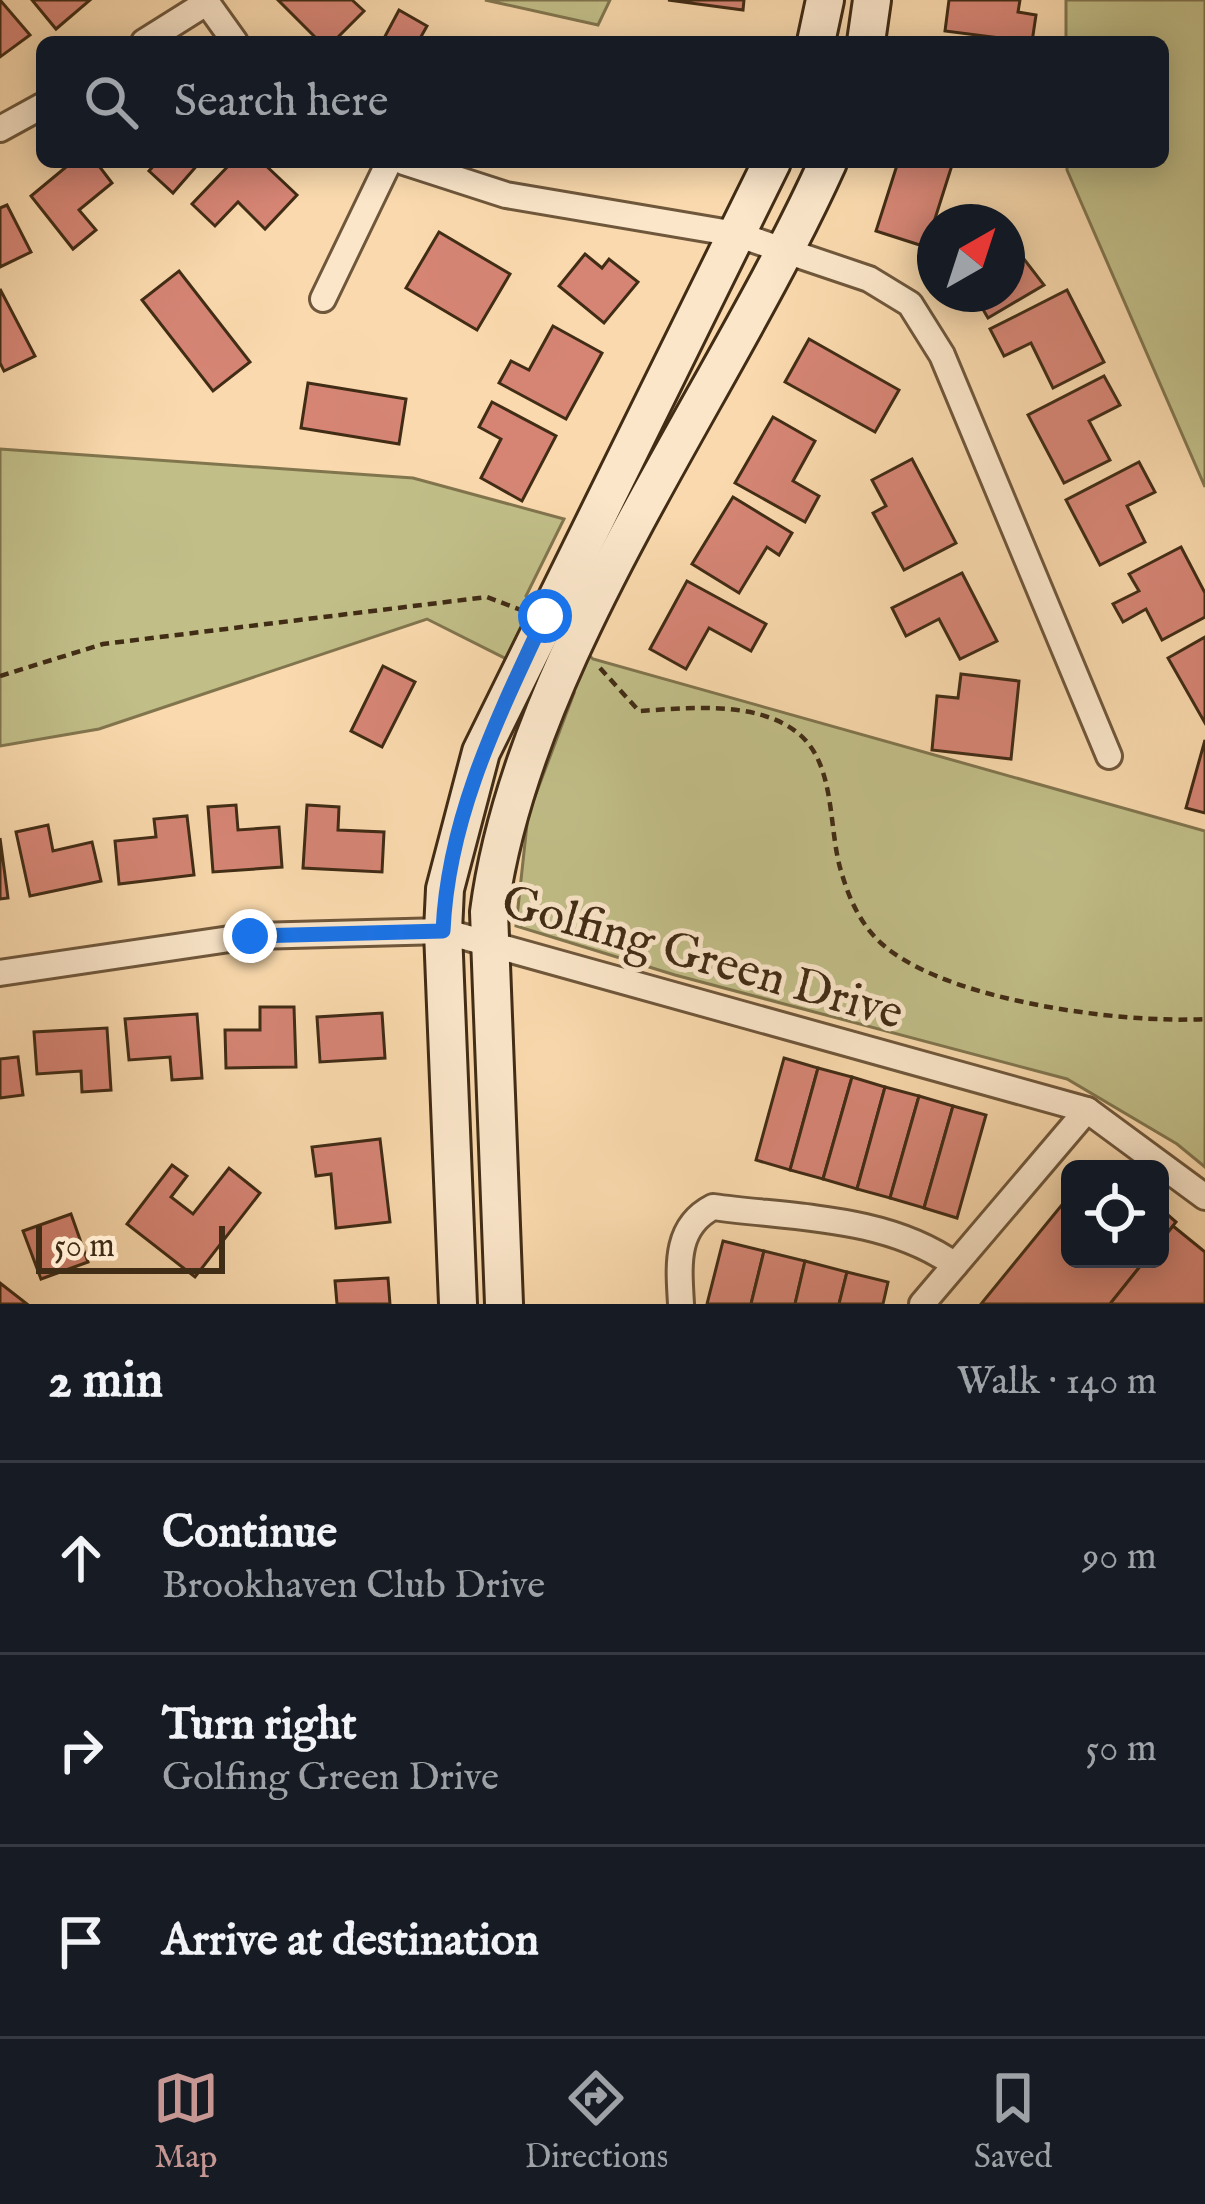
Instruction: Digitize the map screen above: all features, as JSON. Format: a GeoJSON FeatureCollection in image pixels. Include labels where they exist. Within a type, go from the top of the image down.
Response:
{"type":"FeatureCollection","features":[{"type":"Feature","properties":{"kind":"main road"},"geometry":{"type":"LineString","coordinates":[[817,36],[825,0]]}},
{"type":"Feature","properties":{"kind":"main road"},"geometry":{"type":"LineString","coordinates":[[867,36],[872,0]]}},
{"type":"Feature","properties":{"kind":"main road"},"geometry":{"type":"LineString","coordinates":[[458,1304],[443,931],[445,889],[481,752],[769,168]]}},
{"type":"Feature","properties":{"kind":"main road"},"geometry":{"type":"LineString","coordinates":[[504,1304],[491,943],[495,867],[521,771],[578,643],[787,253],[825,168]]}},
{"type":"Feature","properties":{"kind":"street"},"geometry":{"type":"LineString","coordinates":[[153,36],[206,2],[231,36]]}},
{"type":"Feature","properties":{"kind":"street"},"geometry":{"type":"LineString","coordinates":[[0,129],[36,109]]}},
{"type":"Feature","properties":{"kind":"street"},"geometry":{"type":"LineString","coordinates":[[323,299],[386,168]]}},
{"type":"Feature","properties":{"kind":"street"},"geometry":{"type":"LineString","coordinates":[[423,168],[506,195],[736,235],[869,280],[910,304],[930,329],[1109,756]]}},
{"type":"Feature","properties":{"kind":"street","name":"Golfing Green Drive"},"geometry":{"type":"LineString","coordinates":[[0,973],[250,936],[443,931],[1087,1111],[1205,1197]]}},
{"type":"Feature","properties":{"kind":"street"},"geometry":{"type":"LineString","coordinates":[[922,1304],[1087,1111]]}},
{"type":"Feature","properties":{"kind":"street"},"geometry":{"type":"LineString","coordinates":[[681,1304],[680,1247],[700,1213],[713,1207],[887,1231],[927,1244],[956,1264]]}},
{"type":"Feature","properties":{"kind":"path"},"geometry":{"type":"LineString","coordinates":[[0,676],[103,644],[487,597],[545,616]]}},
{"type":"Feature","properties":{"kind":"path"},"geometry":{"type":"LineString","coordinates":[[578,643],[639,711],[701,707],[779,722],[796,731],[820,763],[839,867],[852,905],[875,938],[907,962],[1064,1012],[1205,1019]]}},
{"type":"Feature","properties":{"kind":"shaded area"},"geometry":{"type":"Polygon","coordinates":[[[485,0],[610,0],[598,25],[485,0]]]}},
{"type":"Feature","properties":{"kind":"shaded area"},"geometry":{"type":"Polygon","coordinates":[[[1066,0],[1205,0],[1205,487],[1067,170],[1169,168],[1169,36],[1066,36],[1066,0]]]}},
{"type":"Feature","properties":{"kind":"shaded area"},"geometry":{"type":"Polygon","coordinates":[[[0,449],[413,478],[564,519],[526,596],[593,659],[1205,831],[1205,1167],[1177,1144],[1067,1079],[675,975],[516,926],[528,815],[574,693],[427,619],[99,729],[0,746],[0,449]]]}},
{"type":"Feature","properties":{"kind":"building"},"geometry":{"type":"Polygon","coordinates":[[[0,0],[30,35],[0,57],[0,0]]]}},
{"type":"Feature","properties":{"kind":"building"},"geometry":{"type":"Polygon","coordinates":[[[32,0],[90,0],[56,29],[32,0]]]}},
{"type":"Feature","properties":{"kind":"building"},"geometry":{"type":"Polygon","coordinates":[[[278,0],[352,0],[364,11],[339,36],[314,36],[278,0]]]}},
{"type":"Feature","properties":{"kind":"building"},"geometry":{"type":"Polygon","coordinates":[[[668,0],[744,0],[743,10],[668,0]]]}},
{"type":"Feature","properties":{"kind":"building"},"geometry":{"type":"Polygon","coordinates":[[[949,0],[1020,0],[1018,12],[1036,15],[1033,36],[945,31],[949,0]]]}},
{"type":"Feature","properties":{"kind":"building"},"geometry":{"type":"Polygon","coordinates":[[[399,10],[427,26],[421,36],[385,36],[399,10]]]}},
{"type":"Feature","properties":{"kind":"building"},"geometry":{"type":"Polygon","coordinates":[[[65,168],[101,168],[112,183],[79,210],[96,230],[73,249],[31,196],[65,168]]]}},
{"type":"Feature","properties":{"kind":"building"},"geometry":{"type":"Polygon","coordinates":[[[152,168],[195,168],[173,193],[149,171],[152,168]]]}},
{"type":"Feature","properties":{"kind":"building"},"geometry":{"type":"Polygon","coordinates":[[[226,168],[268,168],[297,195],[265,229],[238,202],[215,226],[192,204],[226,168]]]}},
{"type":"Feature","properties":{"kind":"building"},"geometry":{"type":"Polygon","coordinates":[[[896,168],[951,168],[940,204],[917,204],[917,244],[876,231],[896,168]]]}},
{"type":"Feature","properties":{"kind":"building"},"geometry":{"type":"Polygon","coordinates":[[[7,205],[31,252],[0,267],[0,208],[7,205]]]}},
{"type":"Feature","properties":{"kind":"building"},"geometry":{"type":"Polygon","coordinates":[[[439,232],[510,274],[477,330],[406,288],[439,232]]]}},
{"type":"Feature","properties":{"kind":"building"},"geometry":{"type":"Polygon","coordinates":[[[585,254],[602,268],[609,259],[638,282],[604,323],[559,286],[585,254]]]}},
{"type":"Feature","properties":{"kind":"building"},"geometry":{"type":"Polygon","coordinates":[[[1025,260],[1044,285],[1025,296],[1025,260]]]}},
{"type":"Feature","properties":{"kind":"building"},"geometry":{"type":"Polygon","coordinates":[[[179,271],[250,362],[213,391],[142,300],[179,271]]]}},
{"type":"Feature","properties":{"kind":"building"},"geometry":{"type":"Polygon","coordinates":[[[0,289],[35,356],[4,371],[0,363],[0,289]]]}},
{"type":"Feature","properties":{"kind":"building"},"geometry":{"type":"Polygon","coordinates":[[[1067,290],[1104,362],[1053,388],[1031,343],[1004,356],[990,329],[1067,290]]]}},
{"type":"Feature","properties":{"kind":"building"},"geometry":{"type":"Polygon","coordinates":[[[553,326],[602,353],[566,419],[499,383],[511,361],[529,370],[553,326]]]}},
{"type":"Feature","properties":{"kind":"building"},"geometry":{"type":"Polygon","coordinates":[[[809,339],[899,390],[875,432],[785,382],[809,339]]]}},
{"type":"Feature","properties":{"kind":"building"},"geometry":{"type":"Polygon","coordinates":[[[1104,376],[1120,405],[1089,421],[1110,460],[1064,483],[1028,415],[1104,376]]]}},
{"type":"Feature","properties":{"kind":"building"},"geometry":{"type":"Polygon","coordinates":[[[308,383],[406,399],[399,444],[301,428],[308,383]]]}},
{"type":"Feature","properties":{"kind":"building"},"geometry":{"type":"Polygon","coordinates":[[[492,402],[556,436],[522,501],[481,478],[501,439],[479,427],[492,402]]]}},
{"type":"Feature","properties":{"kind":"building"},"geometry":{"type":"Polygon","coordinates":[[[773,417],[815,441],[793,481],[819,496],[805,522],[735,483],[773,417]]]}},
{"type":"Feature","properties":{"kind":"building"},"geometry":{"type":"Polygon","coordinates":[[[912,459],[956,543],[904,570],[873,513],[886,506],[872,480],[912,459]]]}},
{"type":"Feature","properties":{"kind":"building"},"geometry":{"type":"Polygon","coordinates":[[[1139,462],[1155,492],[1127,506],[1145,542],[1100,565],[1066,500],[1139,462]]]}},
{"type":"Feature","properties":{"kind":"building"},"geometry":{"type":"Polygon","coordinates":[[[733,497],[792,533],[779,555],[767,547],[739,593],[692,564],[733,497]]]}},
{"type":"Feature","properties":{"kind":"building"},"geometry":{"type":"Polygon","coordinates":[[[1181,547],[1205,593],[1205,617],[1162,640],[1146,609],[1123,622],[1113,604],[1139,591],[1129,574],[1181,547]]]}},
{"type":"Feature","properties":{"kind":"building"},"geometry":{"type":"Polygon","coordinates":[[[962,573],[997,641],[960,659],[939,619],[906,636],[892,608],[962,573]]]}},
{"type":"Feature","properties":{"kind":"building"},"geometry":{"type":"Polygon","coordinates":[[[687,581],[766,624],[751,651],[709,628],[686,669],[650,649],[687,581]]]}},
{"type":"Feature","properties":{"kind":"building"},"geometry":{"type":"Polygon","coordinates":[[[1205,637],[1205,723],[1168,658],[1205,637]]]}},
{"type":"Feature","properties":{"kind":"building"},"geometry":{"type":"Polygon","coordinates":[[[383,666],[415,682],[382,747],[351,731],[383,666]]]}},
{"type":"Feature","properties":{"kind":"building"},"geometry":{"type":"Polygon","coordinates":[[[961,674],[1019,681],[1011,759],[932,750],[937,696],[958,698],[961,674]]]}},
{"type":"Feature","properties":{"kind":"building"},"geometry":{"type":"Polygon","coordinates":[[[1205,740],[1205,813],[1186,808],[1205,740]]]}},
{"type":"Feature","properties":{"kind":"building"},"geometry":{"type":"Polygon","coordinates":[[[236,805],[238,830],[279,827],[282,867],[213,872],[208,807],[236,805]]]}},
{"type":"Feature","properties":{"kind":"building"},"geometry":{"type":"Polygon","coordinates":[[[307,805],[339,807],[338,830],[384,832],[382,872],[303,868],[307,805]]]}},
{"type":"Feature","properties":{"kind":"building"},"geometry":{"type":"Polygon","coordinates":[[[187,816],[194,875],[119,884],[115,841],[156,837],[154,819],[187,816]]]}},
{"type":"Feature","properties":{"kind":"building"},"geometry":{"type":"Polygon","coordinates":[[[48,825],[53,851],[92,842],[101,881],[30,896],[16,832],[48,825]]]}},
{"type":"Feature","properties":{"kind":"building"},"geometry":{"type":"Polygon","coordinates":[[[0,838],[8,898],[0,899],[0,838]]]}},
{"type":"Feature","properties":{"kind":"building"},"geometry":{"type":"Polygon","coordinates":[[[260,1007],[294,1007],[296,1067],[226,1068],[225,1030],[260,1030],[260,1007]]]}},
{"type":"Feature","properties":{"kind":"building"},"geometry":{"type":"Polygon","coordinates":[[[382,1013],[385,1058],[320,1062],[317,1017],[382,1013]]]}},
{"type":"Feature","properties":{"kind":"building"},"geometry":{"type":"Polygon","coordinates":[[[197,1014],[202,1078],[172,1080],[170,1057],[129,1060],[125,1019],[197,1014]]]}},
{"type":"Feature","properties":{"kind":"building"},"geometry":{"type":"Polygon","coordinates":[[[107,1028],[111,1090],[82,1092],[81,1071],[37,1074],[34,1032],[107,1028]]]}},
{"type":"Feature","properties":{"kind":"building"},"geometry":{"type":"Polygon","coordinates":[[[18,1057],[23,1095],[0,1098],[0,1059],[18,1057]]]}},
{"type":"Feature","properties":{"kind":"building"},"geometry":{"type":"Polygon","coordinates":[[[784,1058],[818,1068],[790,1170],[756,1160],[784,1058]]]}},
{"type":"Feature","properties":{"kind":"building"},"geometry":{"type":"Polygon","coordinates":[[[818,1068],[852,1077],[823,1179],[790,1170],[818,1068]]]}},
{"type":"Feature","properties":{"kind":"building"},"geometry":{"type":"Polygon","coordinates":[[[852,1077],[885,1087],[857,1189],[823,1179],[852,1077]]]}},
{"type":"Feature","properties":{"kind":"building"},"geometry":{"type":"Polygon","coordinates":[[[885,1087],[919,1096],[890,1198],[857,1189],[885,1087]]]}},
{"type":"Feature","properties":{"kind":"building"},"geometry":{"type":"Polygon","coordinates":[[[919,1096],[953,1106],[924,1208],[890,1198],[919,1096]]]}},
{"type":"Feature","properties":{"kind":"building"},"geometry":{"type":"Polygon","coordinates":[[[953,1106],[986,1115],[957,1218],[924,1208],[953,1106]]]}},
{"type":"Feature","properties":{"kind":"building"},"geometry":{"type":"Polygon","coordinates":[[[380,1139],[390,1222],[336,1228],[331,1174],[316,1176],[312,1147],[380,1139]]]}},
{"type":"Feature","properties":{"kind":"building"},"geometry":{"type":"Polygon","coordinates":[[[172,1165],[187,1176],[171,1197],[193,1214],[229,1168],[260,1193],[195,1277],[127,1224],[172,1165]]]}},
{"type":"Feature","properties":{"kind":"building"},"geometry":{"type":"Polygon","coordinates":[[[1061,1206],[1061,1268],[1139,1268],[1110,1304],[981,1304],[1061,1206]]]}},
{"type":"Feature","properties":{"kind":"building"},"geometry":{"type":"Polygon","coordinates":[[[71,1214],[88,1262],[41,1279],[23,1231],[71,1214]]]}},
{"type":"Feature","properties":{"kind":"building"},"geometry":{"type":"Polygon","coordinates":[[[1173,1226],[1205,1252],[1205,1304],[1110,1304],[1139,1268],[1169,1268],[1173,1226]]]}},
{"type":"Feature","properties":{"kind":"building"},"geometry":{"type":"Polygon","coordinates":[[[723,1241],[764,1251],[751,1304],[707,1304],[723,1241]]]}},
{"type":"Feature","properties":{"kind":"building"},"geometry":{"type":"Polygon","coordinates":[[[764,1251],[805,1261],[795,1304],[751,1304],[764,1251]]]}},
{"type":"Feature","properties":{"kind":"building"},"geometry":{"type":"Polygon","coordinates":[[[805,1261],[847,1272],[839,1304],[795,1304],[805,1261]]]}},
{"type":"Feature","properties":{"kind":"building"},"geometry":{"type":"Polygon","coordinates":[[[847,1272],[888,1282],[883,1304],[839,1304],[847,1272]]]}},
{"type":"Feature","properties":{"kind":"building"},"geometry":{"type":"Polygon","coordinates":[[[388,1278],[390,1304],[337,1304],[335,1281],[388,1278]]]}},
{"type":"Feature","properties":{"kind":"building"},"geometry":{"type":"Polygon","coordinates":[[[0,1283],[27,1304],[0,1304],[0,1283]]]}},
{"type":"Feature","properties":{"kind":"route"},"geometry":{"type":"LineString","coordinates":[[250,936],[443,931],[452,856],[481,752],[545,616]]}}]}
